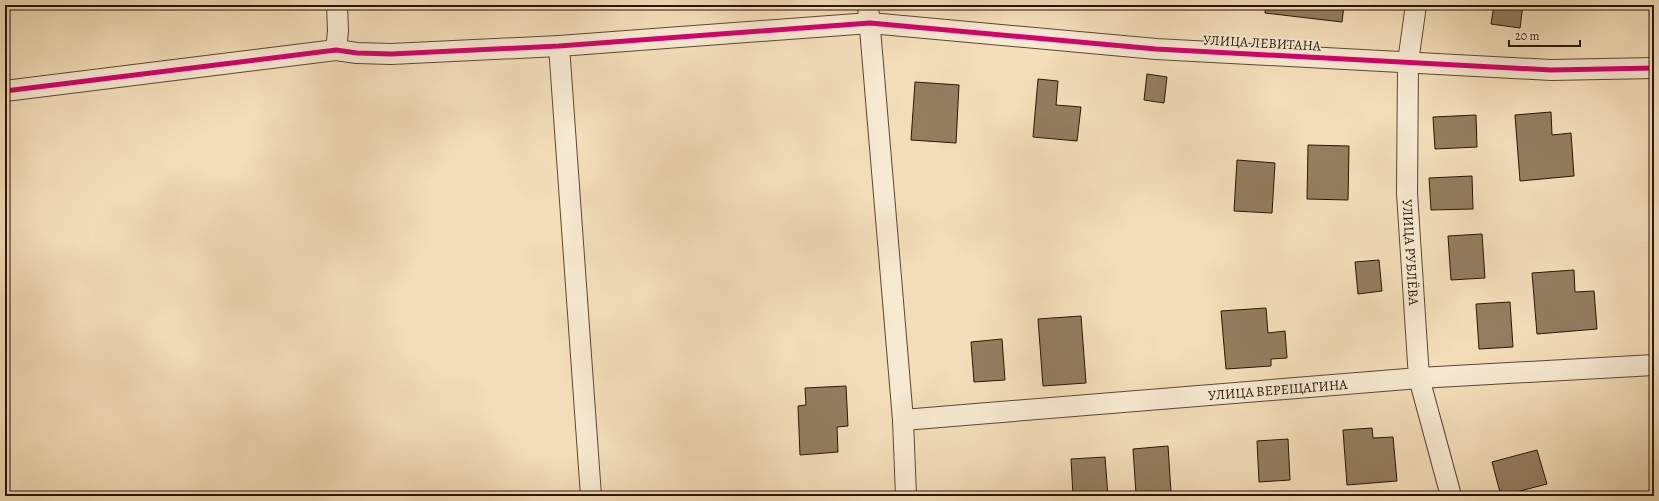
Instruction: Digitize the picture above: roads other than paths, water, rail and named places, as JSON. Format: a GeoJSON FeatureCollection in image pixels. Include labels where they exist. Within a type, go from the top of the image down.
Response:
{"type":"FeatureCollection","features":[{"type":"Feature","properties":{"kind":"street"},"geometry":{"type":"LineString","coordinates":[[336,50],[338,31],[337,5]]}},
{"type":"Feature","properties":{"kind":"street","name":"УЛИЦА РУБЛЁВА"},"geometry":{"type":"LineString","coordinates":[[1416,5],[1408,62],[1407,193],[1419,378],[1452,496]]}},
{"type":"Feature","properties":{"kind":"street"},"geometry":{"type":"LineString","coordinates":[[869,14],[903,420],[906,496]]}},
{"type":"Feature","properties":{"kind":"street","name":"УЛИЦА ЛЕВИТАНА"},"geometry":{"type":"LineString","coordinates":[[5,91],[336,50],[357,53],[392,54],[560,46],[869,14],[1156,49],[1551,70],[1654,68]]}},
{"type":"Feature","properties":{"kind":"street"},"geometry":{"type":"LineString","coordinates":[[560,46],[590,496]]}},
{"type":"Feature","properties":{"kind":"street","name":"УЛИЦА ВЕРЕЩАГИНА"},"geometry":{"type":"LineString","coordinates":[[903,420],[1419,378],[1654,365]]}}]}
